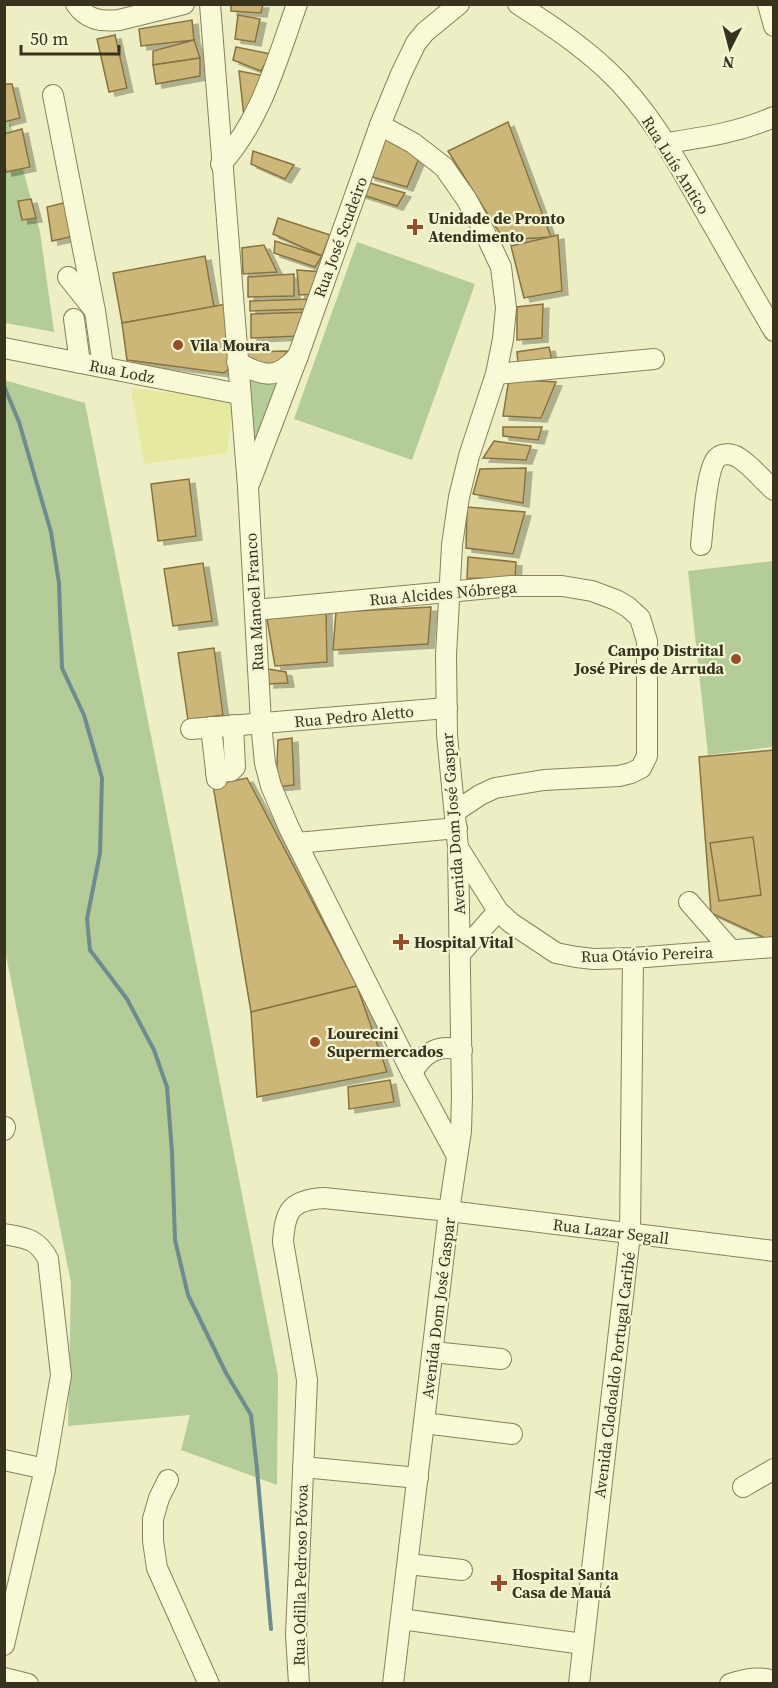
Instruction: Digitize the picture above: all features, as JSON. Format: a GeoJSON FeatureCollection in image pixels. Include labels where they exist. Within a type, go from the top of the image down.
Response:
{"type":"FeatureCollection","features":[{"type":"Feature","properties":{"kind":"street"},"geometry":{"type":"LineString","coordinates":[[76,4],[85,15],[96,20],[108,21],[184,4]]}},
{"type":"Feature","properties":{"kind":"street","name":"Rua Manoel Franco"},"geometry":{"type":"LineString","coordinates":[[210,4],[248,487],[261,723],[270,786],[412,1073],[457,1156]]}},
{"type":"Feature","properties":{"kind":"street"},"geometry":{"type":"LineString","coordinates":[[221,164],[235,149],[252,121],[297,4]]}},
{"type":"Feature","properties":{"kind":"street","name":"Rua José Scudeiro"},"geometry":{"type":"LineString","coordinates":[[248,487],[298,356],[380,125],[401,74],[416,43],[425,32],[459,4]]}},
{"type":"Feature","properties":{"kind":"street","name":"Rua Luís Antico"},"geometry":{"type":"LineString","coordinates":[[518,4],[550,24],[607,70],[634,99],[667,143],[774,331]]}},
{"type":"Feature","properties":{"kind":"street"},"geometry":{"type":"LineString","coordinates":[[768,4],[774,26]]}},
{"type":"Feature","properties":{"kind":"street"},"geometry":{"type":"LineString","coordinates":[[53,95],[95,311],[103,366]]}},
{"type":"Feature","properties":{"kind":"street"},"geometry":{"type":"LineString","coordinates":[[667,143],[727,134],[774,117]]}},
{"type":"Feature","properties":{"kind":"street","name":"Avenida Dom José Gaspar"},"geometry":{"type":"LineString","coordinates":[[380,125],[413,143],[444,167],[467,200],[501,267],[506,308],[496,374],[469,456],[459,497],[452,546],[446,655],[447,735],[457,829],[462,1050],[461,1131],[449,1211],[393,1683]]}},
{"type":"Feature","properties":{"kind":"street"},"geometry":{"type":"LineString","coordinates":[[68,277],[95,311]]}},
{"type":"Feature","properties":{"kind":"street"},"geometry":{"type":"LineString","coordinates":[[74,319],[80,363]]}},
{"type":"Feature","properties":{"kind":"street","name":"Rua Lodz"},"geometry":{"type":"LineString","coordinates":[[4,348],[240,394]]}},
{"type":"Feature","properties":{"kind":"street"},"geometry":{"type":"LineString","coordinates":[[237,362],[269,374],[289,367],[298,356]]}},
{"type":"Feature","properties":{"kind":"street"},"geometry":{"type":"LineString","coordinates":[[496,374],[654,359]]}},
{"type":"Feature","properties":{"kind":"street"},"geometry":{"type":"LineString","coordinates":[[701,545],[709,482],[717,458],[723,454],[731,454],[739,458],[774,490]]}},
{"type":"Feature","properties":{"kind":"street","name":"Rua Alcides Nóbrega"},"geometry":{"type":"LineString","coordinates":[[255,609],[511,586],[562,586],[592,591],[616,600],[640,618],[647,641],[647,756],[641,768],[619,776],[544,780],[495,788],[480,795],[457,829]]}},
{"type":"Feature","properties":{"kind":"street","name":"Rua Pedro Aletto"},"geometry":{"type":"LineString","coordinates":[[191,729],[447,708]]}},
{"type":"Feature","properties":{"kind":"street"},"geometry":{"type":"LineString","coordinates":[[212,727],[216,776],[231,771],[235,767],[233,725]]}},
{"type":"Feature","properties":{"kind":"street"},"geometry":{"type":"LineString","coordinates":[[297,843],[457,829]]}},
{"type":"Feature","properties":{"kind":"street","name":"Rua Otávio Pereira"},"geometry":{"type":"LineString","coordinates":[[457,829],[498,911],[511,923],[556,952],[594,959],[774,947]]}},
{"type":"Feature","properties":{"kind":"street"},"geometry":{"type":"LineString","coordinates":[[689,902],[731,950]]}},
{"type":"Feature","properties":{"kind":"street"},"geometry":{"type":"LineString","coordinates":[[460,954],[498,911]]}},
{"type":"Feature","properties":{"kind":"street","name":"Avenida Clodoaldo Portugal Caribé"},"geometry":{"type":"LineString","coordinates":[[579,1683],[630,1234],[633,957]]}},
{"type":"Feature","properties":{"kind":"street"},"geometry":{"type":"LineString","coordinates":[[412,1073],[420,1059],[431,1052],[446,1047],[462,1050]]}},
{"type":"Feature","properties":{"kind":"street"},"geometry":{"type":"LineString","coordinates":[[426,1099],[435,1104],[445,1105],[462,1097]]}},
{"type":"Feature","properties":{"kind":"street","name":"Rua Lazar Segall"},"geometry":{"type":"LineString","coordinates":[[289,1213],[298,1202],[324,1198],[774,1251]]}},
{"type":"Feature","properties":{"kind":"street","name":"Rua Odilla Pedroso Póvoa"},"geometry":{"type":"LineString","coordinates":[[289,1213],[284,1226],[283,1242],[307,1380],[296,1635],[299,1683]]}},
{"type":"Feature","properties":{"kind":"street"},"geometry":{"type":"LineString","coordinates":[[4,1234],[27,1239],[42,1247],[48,1259],[62,1375],[45,1469],[4,1645]]}},
{"type":"Feature","properties":{"kind":"street"},"geometry":{"type":"LineString","coordinates":[[433,1352],[501,1359]]}},
{"type":"Feature","properties":{"kind":"street"},"geometry":{"type":"LineString","coordinates":[[424,1424],[512,1434]]}},
{"type":"Feature","properties":{"kind":"street"},"geometry":{"type":"LineString","coordinates":[[4,1460],[45,1469]]}},
{"type":"Feature","properties":{"kind":"street"},"geometry":{"type":"LineString","coordinates":[[303,1467],[418,1478]]}},
{"type":"Feature","properties":{"kind":"street"},"geometry":{"type":"LineString","coordinates":[[743,1487],[774,1469]]}},
{"type":"Feature","properties":{"kind":"street"},"geometry":{"type":"LineString","coordinates":[[168,1480],[159,1498],[153,1519],[157,1568],[205,1679]]}},
{"type":"Feature","properties":{"kind":"street"},"geometry":{"type":"LineString","coordinates":[[408,1564],[462,1570]]}},
{"type":"Feature","properties":{"kind":"street"},"geometry":{"type":"LineString","coordinates":[[401,1619],[583,1644]]}},
{"type":"Feature","properties":{"kind":"street"},"geometry":{"type":"LineString","coordinates":[[4,1678],[28,1683]]}},
{"type":"Feature","properties":{"kind":"street"},"geometry":{"type":"LineString","coordinates":[[730,1683],[746,1679],[766,1681]]}},
{"type":"Feature","properties":{"kind":"shaded area"},"geometry":{"type":"Polygon","coordinates":[[[4,100],[40,232],[54,332],[5,323],[4,100]]]}},
{"type":"Feature","properties":{"kind":"shaded area"},"geometry":{"type":"Polygon","coordinates":[[[357,242],[475,284],[412,460],[294,419],[357,242]]]}},
{"type":"Feature","properties":{"kind":"shaded area"},"geometry":{"type":"Polygon","coordinates":[[[243,374],[284,377],[253,458],[243,374]]]}},
{"type":"Feature","properties":{"kind":"shaded area"},"geometry":{"type":"Polygon","coordinates":[[[4,380],[85,403],[278,1376],[277,1485],[181,1450],[190,1415],[68,1426],[71,1283],[5,950],[4,380]]]}},
{"type":"Feature","properties":{"kind":"shaded area","name":"Campo Distrital José Pires de Arruda"},"geometry":{"type":"Polygon","coordinates":[[[773,561],[773,747],[708,755],[688,571],[773,561]]]}},
{"type":"Feature","properties":{"kind":"sand"},"geometry":{"type":"Polygon","coordinates":[[[131,388],[234,401],[227,453],[144,464],[131,388]]]}},
{"type":"Feature","properties":{"kind":"building"},"geometry":{"type":"Polygon","coordinates":[[[231,4],[263,4],[261,13],[231,11],[231,4]]]}},
{"type":"Feature","properties":{"kind":"building"},"geometry":{"type":"Polygon","coordinates":[[[238,15],[260,19],[255,42],[235,39],[238,15]]]}},
{"type":"Feature","properties":{"kind":"building"},"geometry":{"type":"Polygon","coordinates":[[[192,20],[194,40],[141,46],[139,29],[192,20]]]}},
{"type":"Feature","properties":{"kind":"building"},"geometry":{"type":"Polygon","coordinates":[[[115,35],[127,88],[109,92],[97,39],[115,35]]]}},
{"type":"Feature","properties":{"kind":"building"},"geometry":{"type":"Polygon","coordinates":[[[194,40],[200,58],[153,65],[153,51],[194,40]]]}},
{"type":"Feature","properties":{"kind":"building"},"geometry":{"type":"Polygon","coordinates":[[[236,47],[271,54],[261,71],[233,60],[236,47]]]}},
{"type":"Feature","properties":{"kind":"building"},"geometry":{"type":"Polygon","coordinates":[[[200,58],[200,76],[156,84],[153,65],[200,58]]]}},
{"type":"Feature","properties":{"kind":"building"},"geometry":{"type":"Polygon","coordinates":[[[239,71],[265,76],[244,117],[239,71]]]}},
{"type":"Feature","properties":{"kind":"building"},"geometry":{"type":"Polygon","coordinates":[[[4,84],[12,84],[20,118],[4,122],[4,84]]]}},
{"type":"Feature","properties":{"kind":"building"},"geometry":{"type":"Polygon","coordinates":[[[508,122],[551,237],[504,240],[448,151],[508,122]]]}},
{"type":"Feature","properties":{"kind":"building"},"geometry":{"type":"Polygon","coordinates":[[[22,129],[30,167],[6,172],[4,134],[22,129]]]}},
{"type":"Feature","properties":{"kind":"building"},"geometry":{"type":"Polygon","coordinates":[[[384,137],[420,156],[407,187],[369,176],[384,137]]]}},
{"type":"Feature","properties":{"kind":"building"},"geometry":{"type":"Polygon","coordinates":[[[253,151],[294,165],[285,179],[251,164],[253,151]]]}},
{"type":"Feature","properties":{"kind":"building"},"geometry":{"type":"Polygon","coordinates":[[[366,182],[405,193],[397,206],[360,194],[366,182]]]}},
{"type":"Feature","properties":{"kind":"building"},"geometry":{"type":"Polygon","coordinates":[[[31,199],[36,218],[22,220],[18,201],[31,199]]]}},
{"type":"Feature","properties":{"kind":"building"},"geometry":{"type":"Polygon","coordinates":[[[72,201],[79,235],[52,241],[47,207],[72,201]]]}},
{"type":"Feature","properties":{"kind":"building"},"geometry":{"type":"Polygon","coordinates":[[[278,218],[330,235],[322,256],[273,234],[278,218]]]}},
{"type":"Feature","properties":{"kind":"building"},"geometry":{"type":"Polygon","coordinates":[[[558,235],[562,291],[524,298],[511,246],[558,235]]]}},
{"type":"Feature","properties":{"kind":"building"},"geometry":{"type":"Polygon","coordinates":[[[275,241],[322,256],[315,267],[274,253],[275,241]]]}},
{"type":"Feature","properties":{"kind":"building"},"geometry":{"type":"Polygon","coordinates":[[[264,245],[277,272],[243,274],[242,248],[264,245]]]}},
{"type":"Feature","properties":{"kind":"building"},"geometry":{"type":"Polygon","coordinates":[[[205,256],[214,307],[122,323],[113,273],[205,256]]]}},
{"type":"Feature","properties":{"kind":"building"},"geometry":{"type":"Polygon","coordinates":[[[297,270],[323,272],[313,294],[299,295],[297,270]]]}},
{"type":"Feature","properties":{"kind":"building"},"geometry":{"type":"Polygon","coordinates":[[[294,274],[294,296],[248,297],[248,277],[294,274]]]}},
{"type":"Feature","properties":{"kind":"building"},"geometry":{"type":"Polygon","coordinates":[[[311,299],[308,309],[250,311],[250,301],[311,299]]]}},
{"type":"Feature","properties":{"kind":"building","name":"Vila Moura"},"geometry":{"type":"Polygon","coordinates":[[[227,304],[234,364],[224,373],[127,360],[122,323],[227,304]]]}},
{"type":"Feature","properties":{"kind":"building"},"geometry":{"type":"Polygon","coordinates":[[[543,304],[542,338],[517,340],[517,307],[543,304]]]}},
{"type":"Feature","properties":{"kind":"building"},"geometry":{"type":"Polygon","coordinates":[[[311,312],[300,336],[251,338],[251,314],[311,312]]]}},
{"type":"Feature","properties":{"kind":"building"},"geometry":{"type":"Polygon","coordinates":[[[549,347],[552,361],[518,364],[517,352],[549,347]]]}},
{"type":"Feature","properties":{"kind":"building"},"geometry":{"type":"Polygon","coordinates":[[[287,351],[279,365],[245,360],[245,352],[287,351]]]}},
{"type":"Feature","properties":{"kind":"building"},"geometry":{"type":"Polygon","coordinates":[[[509,379],[556,382],[541,418],[503,416],[509,379]]]}},
{"type":"Feature","properties":{"kind":"building"},"geometry":{"type":"Polygon","coordinates":[[[503,427],[542,427],[538,440],[503,436],[503,427]]]}},
{"type":"Feature","properties":{"kind":"building"},"geometry":{"type":"Polygon","coordinates":[[[494,441],[531,446],[526,460],[483,458],[494,441]]]}},
{"type":"Feature","properties":{"kind":"building"},"geometry":{"type":"Polygon","coordinates":[[[526,468],[523,503],[473,494],[480,469],[526,468]]]}},
{"type":"Feature","properties":{"kind":"building"},"geometry":{"type":"Polygon","coordinates":[[[189,479],[196,536],[158,541],[151,484],[189,479]]]}},
{"type":"Feature","properties":{"kind":"building"},"geometry":{"type":"Polygon","coordinates":[[[467,507],[525,512],[513,554],[466,548],[467,507]]]}},
{"type":"Feature","properties":{"kind":"building"},"geometry":{"type":"Polygon","coordinates":[[[468,557],[516,562],[515,579],[467,578],[468,557]]]}},
{"type":"Feature","properties":{"kind":"building"},"geometry":{"type":"Polygon","coordinates":[[[203,563],[212,621],[173,626],[164,569],[203,563]]]}},
{"type":"Feature","properties":{"kind":"building"},"geometry":{"type":"Polygon","coordinates":[[[431,607],[428,644],[333,650],[336,612],[431,607]]]}},
{"type":"Feature","properties":{"kind":"building"},"geometry":{"type":"Polygon","coordinates":[[[326,610],[327,662],[275,666],[267,619],[326,610]]]}},
{"type":"Feature","properties":{"kind":"building"},"geometry":{"type":"Polygon","coordinates":[[[214,648],[223,715],[188,720],[178,653],[214,648]]]}},
{"type":"Feature","properties":{"kind":"building"},"geometry":{"type":"Polygon","coordinates":[[[268,669],[286,672],[288,683],[268,684],[268,669]]]}},
{"type":"Feature","properties":{"kind":"building"},"geometry":{"type":"Polygon","coordinates":[[[292,738],[294,785],[276,787],[278,740],[292,738]]]}},
{"type":"Feature","properties":{"kind":"building"},"geometry":{"type":"Polygon","coordinates":[[[774,750],[774,942],[711,913],[699,757],[774,750]]]}},
{"type":"Feature","properties":{"kind":"building"},"geometry":{"type":"Polygon","coordinates":[[[247,778],[357,986],[251,1012],[213,785],[247,778]]]}},
{"type":"Feature","properties":{"kind":"building"},"geometry":{"type":"Polygon","coordinates":[[[753,837],[761,895],[719,901],[710,843],[753,837]]]}},
{"type":"Feature","properties":{"kind":"building","name":"Lourecini Supermercados"},"geometry":{"type":"Polygon","coordinates":[[[357,986],[387,1072],[257,1097],[251,1012],[357,986]]]}},
{"type":"Feature","properties":{"kind":"building"},"geometry":{"type":"Polygon","coordinates":[[[390,1080],[394,1102],[349,1109],[348,1087],[390,1080]]]}},
{"type":"Feature","properties":{"kind":"waterway"},"geometry":{"type":"LineString","coordinates":[[4,386],[19,422],[51,532],[59,583],[62,668],[84,715],[102,778],[100,853],[87,919],[90,950],[127,999],[154,1050],[167,1087],[175,1240],[188,1295],[226,1373],[251,1415],[271,1629]]}},
{"type":"Feature","properties":{"kind":"place","name":"Unidade de Pronto Atendimento"},"geometry":{"type":"Point","coordinates":[415,227]}},
{"type":"Feature","properties":{"kind":"place","name":"Vila Moura"},"geometry":{"type":"Point","coordinates":[178,345]}},
{"type":"Feature","properties":{"kind":"place","name":"Campo Distrital José Pires de Arruda"},"geometry":{"type":"Point","coordinates":[736,659]}},
{"type":"Feature","properties":{"kind":"place","name":"Hospital Vital"},"geometry":{"type":"Point","coordinates":[401,942]}},
{"type":"Feature","properties":{"kind":"place","name":"Lourecini Supermercados"},"geometry":{"type":"Point","coordinates":[315,1042]}},
{"type":"Feature","properties":{"kind":"place","name":"Hospital Santa Casa de Mauá"},"geometry":{"type":"Point","coordinates":[499,1583]}}]}
